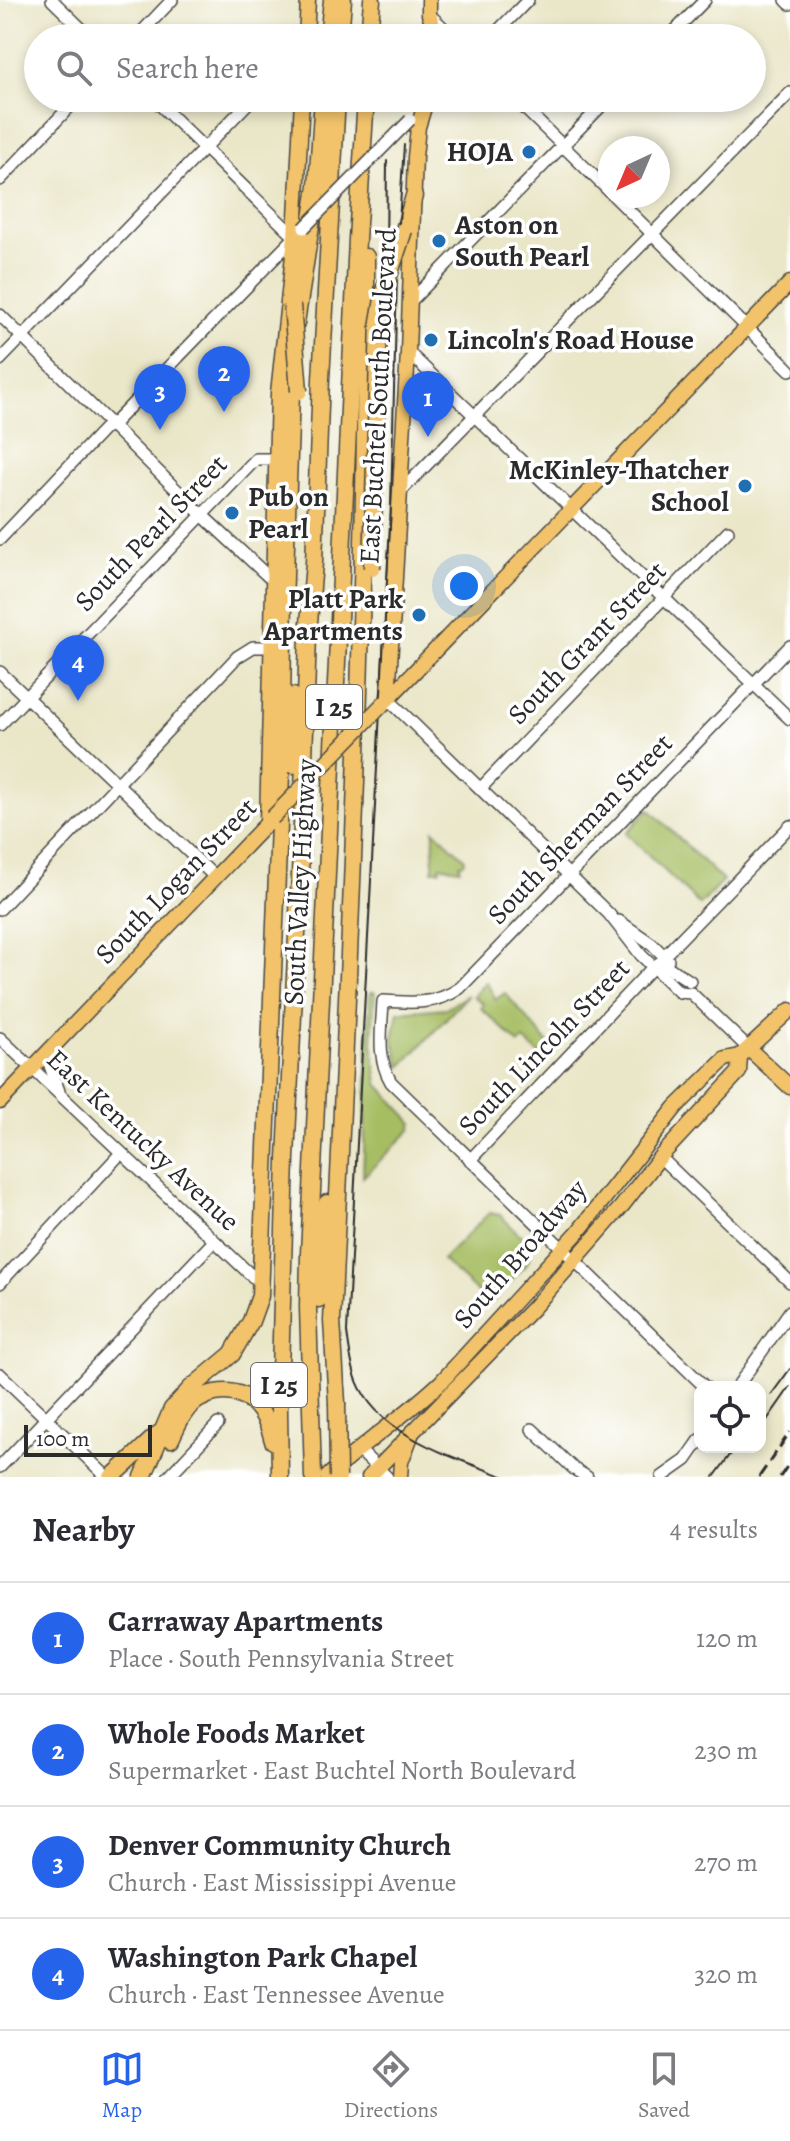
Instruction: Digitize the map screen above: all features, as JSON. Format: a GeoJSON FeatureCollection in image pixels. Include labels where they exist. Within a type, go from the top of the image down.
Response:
{"type":"FeatureCollection","features":[{"type":"Feature","properties":{"kind":"highway"},"geometry":{"type":"LineString","coordinates":[[329,24],[332,0]]}},
{"type":"Feature","properties":{"kind":"highway"},"geometry":{"type":"LineString","coordinates":[[341,24],[343,0]]}},
{"type":"Feature","properties":{"kind":"highway"},"geometry":{"type":"LineString","coordinates":[[370,24],[372,0]]}},
{"type":"Feature","properties":{"kind":"highway"},"geometry":{"type":"LineString","coordinates":[[143,1477],[178,1402],[232,1354],[240,1343],[256,1311],[261,1283],[281,775],[290,382],[297,310],[317,186],[322,112]]}},
{"type":"Feature","properties":{"kind":"highway","name":"South Valley Highway"},"geometry":{"type":"LineString","coordinates":[[280,1477],[281,1294],[308,635],[336,112]]}},
{"type":"Feature","properties":{"kind":"highway","name":"South Valley Highway"},"geometry":{"type":"LineString","coordinates":[[313,1477],[308,1307],[314,1115],[365,112]]}},
{"type":"Feature","properties":{"kind":"highway"},"geometry":{"type":"LineString","coordinates":[[334,1476],[337,1403],[332,1321],[357,763],[365,476],[366,112]]}},
{"type":"Feature","properties":{"kind":"highway"},"geometry":{"type":"LineString","coordinates":[[357,763],[372,568],[377,339],[385,288],[414,196]]}},
{"type":"Feature","properties":{"kind":"highway"},"geometry":{"type":"LineString","coordinates":[[291,285],[299,391],[291,827],[301,853]]}},
{"type":"Feature","properties":{"kind":"highway"},"geometry":{"type":"LineString","coordinates":[[312,1424],[322,1249],[344,1052]]}},
{"type":"Feature","properties":{"kind":"highway"},"geometry":{"type":"LineString","coordinates":[[154,1477],[178,1424],[190,1406],[219,1392],[240,1393],[255,1404],[271,1432],[280,1477]]}},
{"type":"Feature","properties":{"kind":"highway"},"geometry":{"type":"LineString","coordinates":[[110,1477],[165,1427]]}},
{"type":"Feature","properties":{"kind":"main road"},"geometry":{"type":"LineString","coordinates":[[307,24],[308,0]]}},
{"type":"Feature","properties":{"kind":"main road"},"geometry":{"type":"LineString","coordinates":[[415,0],[429,7]]}},
{"type":"Feature","properties":{"kind":"main road"},"geometry":{"type":"LineString","coordinates":[[270,821],[278,393],[300,233],[302,112]]}},
{"type":"Feature","properties":{"kind":"main road","name":"East Buchtel South Boulevard"},"geometry":{"type":"LineString","coordinates":[[386,701],[401,491],[417,133],[424,112]]}},
{"type":"Feature","properties":{"kind":"main road","name":"South Logan Street"},"geometry":{"type":"LineString","coordinates":[[0,1102],[790,283]]}},
{"type":"Feature","properties":{"kind":"main road","name":"South Broadway"},"geometry":{"type":"LineString","coordinates":[[334,1476],[359,1450],[441,1382],[562,1249],[676,1107],[725,1059],[745,1053],[790,1010]]}},
{"type":"Feature","properties":{"kind":"main road"},"geometry":{"type":"LineString","coordinates":[[745,1053],[789,1085]]}},
{"type":"Feature","properties":{"kind":"main road","name":"South Broadway"},"geometry":{"type":"LineString","coordinates":[[378,1474],[412,1432],[533,1308],[622,1206],[660,1157],[739,1072],[745,1053]]}},
{"type":"Feature","properties":{"kind":"main road"},"geometry":{"type":"LineString","coordinates":[[400,1477],[401,1462],[412,1432]]}},
{"type":"Feature","properties":{"kind":"street"},"geometry":{"type":"LineString","coordinates":[[52,0],[77,24]]}},
{"type":"Feature","properties":{"kind":"street"},"geometry":{"type":"LineString","coordinates":[[149,24],[172,0]]}},
{"type":"Feature","properties":{"kind":"street"},"geometry":{"type":"LineString","coordinates":[[505,24],[528,0]]}},
{"type":"Feature","properties":{"kind":"street"},"geometry":{"type":"LineString","coordinates":[[682,24],[705,0]]}},
{"type":"Feature","properties":{"kind":"street"},"geometry":{"type":"LineString","coordinates":[[429,7],[443,24]]}},
{"type":"Feature","properties":{"kind":"street"},"geometry":{"type":"LineString","coordinates":[[401,491],[790,93]]}},
{"type":"Feature","properties":{"kind":"street"},"geometry":{"type":"LineString","coordinates":[[0,180],[65,112]]}},
{"type":"Feature","properties":{"kind":"street"},"geometry":{"type":"LineString","coordinates":[[168,112],[300,233]]}},
{"type":"Feature","properties":{"kind":"street"},"geometry":{"type":"LineString","coordinates":[[0,360],[240,112]]}},
{"type":"Feature","properties":{"kind":"street"},"geometry":{"type":"LineString","coordinates":[[0,539],[104,429],[112,425],[417,112]]}},
{"type":"Feature","properties":{"kind":"street"},"geometry":{"type":"LineString","coordinates":[[528,112],[598,180]]}},
{"type":"Feature","properties":{"kind":"street"},"geometry":{"type":"LineString","coordinates":[[410,302],[596,112]]}},
{"type":"Feature","properties":{"kind":"street"},"geometry":{"type":"LineString","coordinates":[[626,208],[790,370]]}},
{"type":"Feature","properties":{"kind":"street"},"geometry":{"type":"LineString","coordinates":[[0,315],[273,581]]}},
{"type":"Feature","properties":{"kind":"street"},"geometry":{"type":"LineString","coordinates":[[408,352],[790,719]]}},
{"type":"Feature","properties":{"kind":"street","name":"South Pearl Street"},"geometry":{"type":"LineString","coordinates":[[0,725],[256,459],[276,459]]}},
{"type":"Feature","properties":{"kind":"street","name":"South Grant Street"},"geometry":{"type":"LineString","coordinates":[[481,788],[728,531]]}},
{"type":"Feature","properties":{"kind":"street","name":"South Sherman Street"},"geometry":{"type":"LineString","coordinates":[[470,1160],[401,1093],[386,1073],[381,1045],[383,1001],[430,1001],[460,988],[790,646]]}},
{"type":"Feature","properties":{"kind":"street"},"geometry":{"type":"LineString","coordinates":[[0,909],[243,652],[253,647],[271,647]]}},
{"type":"Feature","properties":{"kind":"street"},"geometry":{"type":"LineString","coordinates":[[0,672],[215,877]]}},
{"type":"Feature","properties":{"kind":"street"},"geometry":{"type":"LineString","coordinates":[[386,701],[569,874],[609,914],[641,955],[679,992],[690,987]]}},
{"type":"Feature","properties":{"kind":"street","name":"South Lincoln Street"},"geometry":{"type":"LineString","coordinates":[[664,956],[790,826]]}},
{"type":"Feature","properties":{"kind":"street"},"geometry":{"type":"LineString","coordinates":[[609,914],[664,956],[745,1053]]}},
{"type":"Feature","properties":{"kind":"street","name":"South Lincoln Street"},"geometry":{"type":"LineString","coordinates":[[470,1160],[653,967]]}},
{"type":"Feature","properties":{"kind":"street","name":"East Kentucky Avenue"},"geometry":{"type":"LineString","coordinates":[[0,1038],[253,1277]]}},
{"type":"Feature","properties":{"kind":"street"},"geometry":{"type":"LineString","coordinates":[[59,1041],[50,1066],[63,1098]]}},
{"type":"Feature","properties":{"kind":"street"},"geometry":{"type":"LineString","coordinates":[[0,1283],[121,1153]]}},
{"type":"Feature","properties":{"kind":"street"},"geometry":{"type":"LineString","coordinates":[[660,1157],[790,1282]]}},
{"type":"Feature","properties":{"kind":"street"},"geometry":{"type":"LineString","coordinates":[[470,1160],[699,1381]]}},
{"type":"Feature","properties":{"kind":"street"},"geometry":{"type":"LineString","coordinates":[[0,1467],[214,1241]]}},
{"type":"Feature","properties":{"kind":"street"},"geometry":{"type":"LineString","coordinates":[[741,1381],[790,1311]]}},
{"type":"Feature","properties":{"kind":"street"},"geometry":{"type":"LineString","coordinates":[[0,1374],[110,1477]]}},
{"type":"Feature","properties":{"kind":"street"},"geometry":{"type":"LineString","coordinates":[[168,1477],[218,1424]]}},
{"type":"Feature","properties":{"kind":"street"},"geometry":{"type":"LineString","coordinates":[[532,1429],[563,1460],[587,1477]]}},
{"type":"Feature","properties":{"kind":"street"},"geometry":{"type":"LineString","coordinates":[[662,1477],[686,1460],[694,1449]]}},
{"type":"Feature","properties":{"kind":"street"},"geometry":{"type":"LineString","coordinates":[[359,1450],[378,1474]]}},
{"type":"Feature","properties":{"kind":"green space"},"geometry":{"type":"Polygon","coordinates":[[[649,809],[723,881],[700,905],[626,833],[649,809]]]}},
{"type":"Feature","properties":{"kind":"green space"},"geometry":{"type":"Polygon","coordinates":[[[434,830],[465,859],[460,869],[440,866],[440,870],[433,870],[434,830]]]}},
{"type":"Feature","properties":{"kind":"green space"},"geometry":{"type":"Polygon","coordinates":[[[486,982],[496,999],[505,993],[555,1051],[546,1060],[524,1040],[519,1044],[481,1008],[483,1004],[473,996],[486,982]]]}},
{"type":"Feature","properties":{"kind":"green space"},"geometry":{"type":"Polygon","coordinates":[[[370,992],[375,992],[372,1043],[378,1084],[413,1123],[411,1130],[363,1177],[370,992]]]}},
{"type":"Feature","properties":{"kind":"green space"},"geometry":{"type":"Polygon","coordinates":[[[468,995],[401,1067],[393,1039],[398,1012],[446,1008],[468,995]]]}},
{"type":"Feature","properties":{"kind":"green space"},"geometry":{"type":"Polygon","coordinates":[[[489,1213],[500,1215],[525,1240],[530,1254],[527,1263],[494,1300],[487,1301],[442,1260],[489,1213]]]}},
{"type":"Feature","properties":{"kind":"tram line"},"geometry":{"type":"LineString","coordinates":[[404,145],[398,238],[391,504],[347,1332],[357,1381],[382,1416],[420,1442],[505,1477]]}},
{"type":"Feature","properties":{"kind":"tram line"},"geometry":{"type":"LineString","coordinates":[[386,253],[387,161]]}},
{"type":"Feature","properties":{"kind":"tram line"},"geometry":{"type":"LineString","coordinates":[[771,1395],[790,1369]]}},
{"type":"Feature","properties":{"kind":"tram line"},"geometry":{"type":"LineString","coordinates":[[766,1421],[790,1387]]}},
{"type":"Feature","properties":{"kind":"tram line"},"geometry":{"type":"LineString","coordinates":[[714,1477],[732,1453]]}},
{"type":"Feature","properties":{"kind":"railway"},"geometry":{"type":"LineString","coordinates":[[759,1477],[790,1432]]}},
{"type":"Feature","properties":{"kind":"railway"},"geometry":{"type":"LineString","coordinates":[[780,1477],[790,1462]]}},
{"type":"Feature","properties":{"kind":"place","name":"HOJA"},"geometry":{"type":"Point","coordinates":[529,152]}},
{"type":"Feature","properties":{"kind":"place","name":"Aston on South Pearl"},"geometry":{"type":"Point","coordinates":[439,241]}},
{"type":"Feature","properties":{"kind":"place","name":"Lincoln's Road House"},"geometry":{"type":"Point","coordinates":[431,340]}},
{"type":"Feature","properties":{"kind":"place","name":"Whole Foods Market"},"geometry":{"type":"Point","coordinates":[224,412]}},
{"type":"Feature","properties":{"kind":"place","name":"Denver Community Church"},"geometry":{"type":"Point","coordinates":[160,430]}},
{"type":"Feature","properties":{"kind":"place","name":"Carraway Apartments"},"geometry":{"type":"Point","coordinates":[428,437]}},
{"type":"Feature","properties":{"kind":"place","name":"McKinley-Thatcher School"},"geometry":{"type":"Point","coordinates":[745,486]}},
{"type":"Feature","properties":{"kind":"place","name":"Pub on Pearl"},"geometry":{"type":"Point","coordinates":[232,513]}},
{"type":"Feature","properties":{"kind":"place","name":"Platt Park Apartments"},"geometry":{"type":"Point","coordinates":[419,615]}},
{"type":"Feature","properties":{"kind":"place","name":"Washington Park Chapel"},"geometry":{"type":"Point","coordinates":[78,701]}}]}
